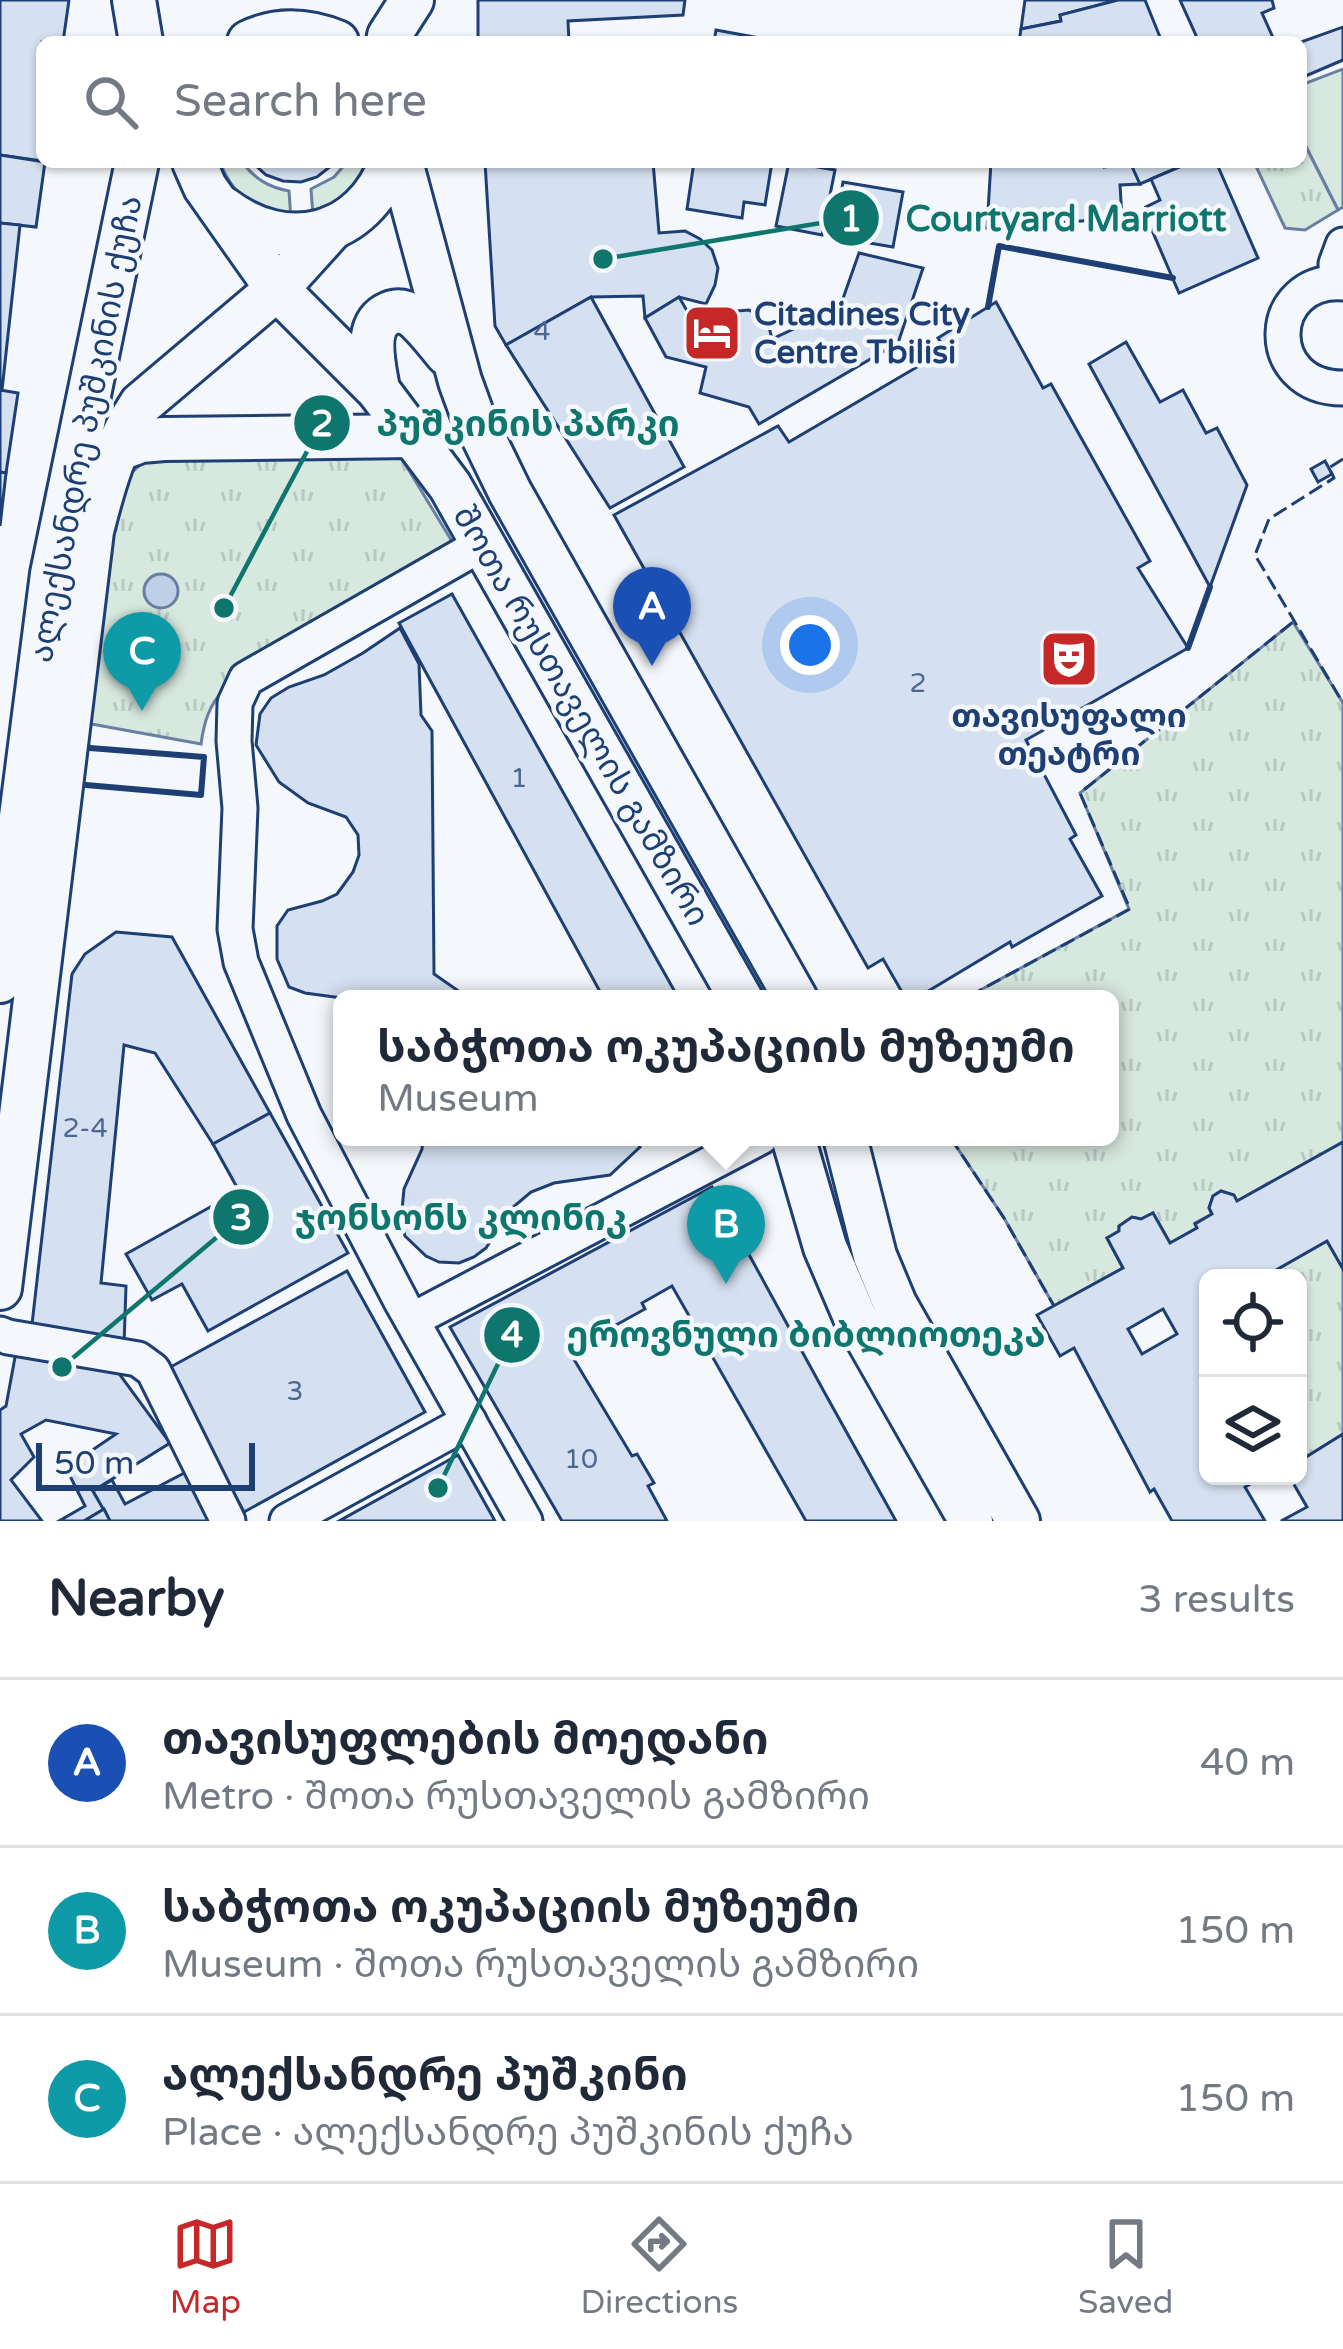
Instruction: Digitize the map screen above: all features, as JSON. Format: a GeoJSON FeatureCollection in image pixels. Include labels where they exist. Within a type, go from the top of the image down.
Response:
{"type":"FeatureCollection","features":[{"type":"Feature","properties":{"kind":"main road"},"geometry":{"type":"LineString","coordinates":[[389,36],[412,0]]}},
{"type":"Feature","properties":{"kind":"main road"},"geometry":{"type":"LineString","coordinates":[[271,36],[285,32],[318,36]]}},
{"type":"Feature","properties":{"kind":"main road","name":"ალექსანდრე პუშკინის ქუჩა"},"geometry":{"type":"LineString","coordinates":[[0,981],[52,574],[136,168]]}},
{"type":"Feature","properties":{"kind":"main road","name":"შოთა რუსთაველის გამზირი"},"geometry":{"type":"LineString","coordinates":[[197,168],[277,289],[378,390],[450,486],[736,990]]}},
{"type":"Feature","properties":{"kind":"main road","name":"ალექსანდრე პუშკინის ქუჩა"},"geometry":{"type":"LineString","coordinates":[[0,1288],[92,531],[105,484],[141,404],[277,289],[333,227],[358,212],[377,192],[388,168]]}},
{"type":"Feature","properties":{"kind":"main road","name":"შოთა რუსთაველის გამზირი"},"geometry":{"type":"LineString","coordinates":[[403,168],[472,414],[510,492],[791,990]]}},
{"type":"Feature","properties":{"kind":"main road"},"geometry":{"type":"LineString","coordinates":[[222,208],[263,232],[286,236],[333,227]]}},
{"type":"Feature","properties":{"kind":"main road"},"geometry":{"type":"LineString","coordinates":[[378,390],[373,334],[377,322],[394,311],[417,320],[454,362]]}},
{"type":"Feature","properties":{"kind":"main road"},"geometry":{"type":"LineString","coordinates":[[118,449],[164,439],[415,436]]}},
{"type":"Feature","properties":{"kind":"main road"},"geometry":{"type":"LineString","coordinates":[[796,1146],[825,1246],[855,1317],[971,1521]]}},
{"type":"Feature","properties":{"kind":"main road"},"geometry":{"type":"LineString","coordinates":[[847,1146],[868,1233],[895,1304],[1018,1521]]}},
{"type":"Feature","properties":{"kind":"street"},"geometry":{"type":"LineString","coordinates":[[1343,244],[1336,264],[1340,282],[1323,283],[1298,297],[1283,322],[1282,337],[1300,375],[1326,388],[1343,388]]}},
{"type":"Feature","properties":{"kind":"street"},"geometry":{"type":"LineString","coordinates":[[484,544],[246,679],[235,703],[236,929],[241,962],[304,1115],[525,1521]]}},
{"type":"Feature","properties":{"kind":"street"},"geometry":{"type":"LineString","coordinates":[[412,1320],[744,1146]]}},
{"type":"Feature","properties":{"kind":"street"},"geometry":{"type":"LineString","coordinates":[[0,1334],[138,1359],[153,1370],[228,1521]]}},
{"type":"Feature","properties":{"kind":"street"},"geometry":{"type":"LineString","coordinates":[[287,1521],[469,1421]]}},
{"type":"Feature","properties":{"kind":"green space"},"geometry":{"type":"Polygon","coordinates":[[[1343,69],[1343,207],[1338,210],[1307,149],[1307,83],[1343,69]]]}},
{"type":"Feature","properties":{"kind":"green space"},"geometry":{"type":"Polygon","coordinates":[[[1307,149],[1338,210],[1305,230],[1285,228],[1257,168],[1307,168],[1307,149]]]}},
{"type":"Feature","properties":{"kind":"green space"},"geometry":{"type":"Polygon","coordinates":[[[223,168],[247,168],[263,181],[289,191],[291,220],[247,201],[223,168]]]}},
{"type":"Feature","properties":{"kind":"green space"},"geometry":{"type":"Polygon","coordinates":[[[342,168],[363,168],[345,194],[313,215],[311,189],[342,168]]]}},
{"type":"Feature","properties":{"kind":"green space"},"geometry":{"type":"Polygon","coordinates":[[[147,459],[402,459],[453,543],[225,688],[208,714],[201,744],[86,723],[105,543],[125,478],[147,459]]]}},
{"type":"Feature","properties":{"kind":"green space"},"geometry":{"type":"Polygon","coordinates":[[[1293,622],[1343,703],[1343,1142],[1237,1201],[1221,1191],[1213,1196],[1212,1214],[1170,1243],[1153,1213],[1141,1219],[1132,1217],[1107,1238],[1123,1268],[1054,1306],[956,1146],[1119,1146],[1119,990],[980,990],[1129,909],[1080,793],[1293,622]]]}},
{"type":"Feature","properties":{"kind":"green space"},"geometry":{"type":"Polygon","coordinates":[[[1327,1241],[1343,1269],[1343,1434],[1307,1456],[1307,1269],[1278,1269],[1327,1241]]]}},
{"type":"Feature","properties":{"kind":"water"},"geometry":{"type":"Polygon","coordinates":[[[161,574],[173,579],[178,591],[173,603],[161,608],[149,603],[144,591],[149,579],[161,574]]]}},
{"type":"Feature","properties":{"kind":"building"},"geometry":{"type":"Polygon","coordinates":[[[0,0],[69,0],[64,36],[36,36],[36,160],[0,155],[0,0]]]}},
{"type":"Feature","properties":{"kind":"building"},"geometry":{"type":"Polygon","coordinates":[[[478,0],[685,0],[683,15],[568,21],[569,36],[478,36],[478,0]]]}},
{"type":"Feature","properties":{"kind":"building"},"geometry":{"type":"Polygon","coordinates":[[[1025,0],[1118,0],[1060,15],[1061,21],[1021,29],[1025,0]]]}},
{"type":"Feature","properties":{"kind":"building"},"geometry":{"type":"Polygon","coordinates":[[[1118,0],[1145,0],[1160,36],[1020,36],[1021,29],[1061,21],[1060,15],[1118,0]]]}},
{"type":"Feature","properties":{"kind":"building"},"geometry":{"type":"Polygon","coordinates":[[[1180,0],[1272,0],[1274,8],[1262,13],[1272,36],[1196,36],[1180,0]]]}},
{"type":"Feature","properties":{"kind":"building"},"geometry":{"type":"Polygon","coordinates":[[[1343,27],[1343,60],[1307,75],[1307,40],[1343,27]]]}},
{"type":"Feature","properties":{"kind":"building"},"geometry":{"type":"Polygon","coordinates":[[[716,30],[748,36],[715,36],[716,30]]]}},
{"type":"Feature","properties":{"kind":"building"},"geometry":{"type":"Polygon","coordinates":[[[0,155],[36,161],[36,168],[44,168],[36,227],[0,223],[0,155]]]}},
{"type":"Feature","properties":{"kind":"building"},"geometry":{"type":"Polygon","coordinates":[[[258,168],[328,168],[301,182],[266,175],[258,168]]]}},
{"type":"Feature","properties":{"kind":"building"},"geometry":{"type":"Polygon","coordinates":[[[485,168],[654,168],[659,233],[685,231],[700,239],[712,250],[718,268],[706,304],[679,297],[645,318],[643,296],[591,297],[506,345],[495,326],[485,168]]]}},
{"type":"Feature","properties":{"kind":"building"},"geometry":{"type":"Polygon","coordinates":[[[693,168],[771,168],[765,205],[744,202],[742,218],[687,209],[693,168]]]}},
{"type":"Feature","properties":{"kind":"building"},"geometry":{"type":"Polygon","coordinates":[[[788,168],[835,170],[822,235],[776,226],[788,168]]]}},
{"type":"Feature","properties":{"kind":"building"},"geometry":{"type":"Polygon","coordinates":[[[991,168],[1133,168],[1140,184],[1120,185],[1122,218],[987,228],[991,168]]]}},
{"type":"Feature","properties":{"kind":"building"},"geometry":{"type":"Polygon","coordinates":[[[1133,168],[1177,168],[1140,184],[1133,168]]]}},
{"type":"Feature","properties":{"kind":"building"},"geometry":{"type":"Polygon","coordinates":[[[1177,168],[1219,168],[1258,258],[1179,293],[1148,221],[1152,219],[1146,207],[1160,200],[1151,179],[1177,168]]]}},
{"type":"Feature","properties":{"kind":"building"},"geometry":{"type":"Polygon","coordinates":[[[843,182],[903,192],[893,247],[834,237],[843,182]]]}},
{"type":"Feature","properties":{"kind":"building"},"geometry":{"type":"Polygon","coordinates":[[[0,223],[20,225],[2,390],[0,390],[0,223]]]}},
{"type":"Feature","properties":{"kind":"building","name":"Citadines City Centre Tbilisi"},"geometry":{"type":"Polygon","coordinates":[[[859,253],[923,268],[898,343],[759,424],[749,407],[700,393],[706,367],[666,357],[645,318],[679,297],[693,321],[718,327],[725,317],[749,310],[769,327],[772,339],[840,307],[859,253]]]}},
{"type":"Feature","properties":{"kind":"building"},"geometry":{"type":"Polygon","coordinates":[[[591,297],[684,467],[610,508],[506,345],[591,297]]]}},
{"type":"Feature","properties":{"kind":"building"},"geometry":{"type":"Polygon","coordinates":[[[996,302],[1043,388],[1051,384],[1150,561],[1138,568],[1188,648],[1026,740],[1076,835],[1070,839],[1102,896],[1012,947],[1010,942],[930,990],[901,990],[883,959],[868,968],[614,515],[778,426],[789,442],[946,350],[938,338],[996,302]]]}},
{"type":"Feature","properties":{"kind":"building"},"geometry":{"type":"Polygon","coordinates":[[[1126,342],[1160,402],[1183,390],[1206,433],[1217,428],[1247,485],[1210,587],[1089,364],[1126,342]]]}},
{"type":"Feature","properties":{"kind":"building"},"geometry":{"type":"Polygon","coordinates":[[[0,390],[18,393],[6,473],[0,472],[0,390]]]}},
{"type":"Feature","properties":{"kind":"building"},"geometry":{"type":"Polygon","coordinates":[[[1325,461],[1332,474],[1318,482],[1311,469],[1325,461]]]}},
{"type":"Feature","properties":{"kind":"building"},"geometry":{"type":"Polygon","coordinates":[[[0,472],[6,473],[0,526],[0,472]]]}},
{"type":"Feature","properties":{"kind":"building"},"geometry":{"type":"Polygon","coordinates":[[[452,594],[674,990],[599,990],[399,623],[452,594]]]}},
{"type":"Feature","properties":{"kind":"building"},"geometry":{"type":"Polygon","coordinates":[[[400,628],[419,664],[421,715],[432,731],[434,974],[457,990],[333,990],[333,997],[305,993],[289,987],[277,959],[277,926],[288,910],[337,894],[353,872],[359,855],[358,835],[346,817],[308,803],[279,782],[256,745],[260,714],[271,698],[289,687],[324,675],[400,628]]]}},
{"type":"Feature","properties":{"kind":"building"},"geometry":{"type":"Polygon","coordinates":[[[116,932],[172,937],[270,1113],[213,1144],[155,1053],[124,1045],[101,1283],[126,1286],[124,1345],[31,1333],[72,974],[85,954],[116,932]]]}},
{"type":"Feature","properties":{"kind":"building"},"geometry":{"type":"Polygon","coordinates":[[[270,1113],[348,1253],[208,1331],[182,1284],[152,1300],[126,1254],[239,1191],[213,1144],[270,1113]]]}},
{"type":"Feature","properties":{"kind":"building"},"geometry":{"type":"Polygon","coordinates":[[[1343,1142],[1343,1269],[1327,1241],[1278,1269],[1199,1269],[1199,1485],[1249,1485],[1245,1487],[1265,1521],[1172,1521],[1154,1489],[1150,1492],[1074,1348],[1060,1356],[1037,1315],[1123,1268],[1107,1238],[1132,1217],[1141,1219],[1153,1213],[1170,1243],[1212,1214],[1213,1196],[1221,1191],[1237,1201],[1343,1142]],[[1163,1309],[1128,1329],[1142,1354],[1177,1334],[1163,1309]]]}},
{"type":"Feature","properties":{"kind":"building"},"geometry":{"type":"Polygon","coordinates":[[[640,1147],[610,1175],[554,1183],[531,1192],[512,1208],[486,1248],[459,1263],[426,1256],[405,1236],[401,1220],[404,1189],[422,1149],[640,1147]]]}},
{"type":"Feature","properties":{"kind":"building"},"geometry":{"type":"Polygon","coordinates":[[[712,1187],[896,1521],[806,1521],[672,1286],[642,1303],[645,1309],[569,1351],[632,1456],[637,1454],[654,1483],[648,1486],[667,1521],[562,1521],[450,1327],[712,1187]]]}},
{"type":"Feature","properties":{"kind":"building"},"geometry":{"type":"Polygon","coordinates":[[[347,1271],[425,1412],[244,1512],[165,1370],[347,1271]]]}},
{"type":"Feature","properties":{"kind":"building"},"geometry":{"type":"Polygon","coordinates":[[[16,1352],[118,1372],[170,1443],[93,1491],[104,1509],[84,1521],[59,1521],[85,1506],[66,1468],[116,1434],[46,1420],[21,1434],[34,1457],[11,1480],[42,1521],[0,1521],[0,1410],[6,1406],[16,1352]]]}},
{"type":"Feature","properties":{"kind":"building"},"geometry":{"type":"Polygon","coordinates":[[[1343,1434],[1343,1521],[1281,1521],[1307,1507],[1294,1485],[1307,1485],[1307,1456],[1343,1434]]]}},
{"type":"Feature","properties":{"kind":"building"},"geometry":{"type":"Polygon","coordinates":[[[458,1455],[495,1521],[339,1521],[458,1455]]]}},
{"type":"Feature","properties":{"kind":"building"},"geometry":{"type":"Polygon","coordinates":[[[190,1470],[219,1521],[110,1521],[93,1491],[112,1480],[125,1504],[190,1470]]]}},
{"type":"Feature","properties":{"kind":"building"},"geometry":{"type":"Polygon","coordinates":[[[104,1509],[110,1521],[84,1521],[104,1509]]]}},
{"type":"Feature","properties":{"kind":"fence"},"geometry":{"type":"LineString","coordinates":[[1343,459],[1329,468],[1334,478],[1269,519],[1255,555],[1343,703]]}},
{"type":"Feature","properties":{"kind":"fence"},"geometry":{"type":"LineString","coordinates":[[981,990],[1130,909],[1080,793],[1293,622]]}},
{"type":"Feature","properties":{"kind":"fence"},"geometry":{"type":"LineString","coordinates":[[956,1146],[1054,1306]]}},
{"type":"Feature","properties":{"kind":"wall"},"geometry":{"type":"LineString","coordinates":[[988,307],[999,246],[1173,278]]}},
{"type":"Feature","properties":{"kind":"wall"},"geometry":{"type":"LineString","coordinates":[[1188,648],[1210,587]]}},
{"type":"Feature","properties":{"kind":"wall"},"geometry":{"type":"LineString","coordinates":[[86,785],[201,795],[204,757],[90,748]]}},
{"type":"Feature","properties":{"kind":"place","name":"Courtyard Marriott"},"geometry":{"type":"Point","coordinates":[603,259]}},
{"type":"Feature","properties":{"kind":"place","name":"Citadines City Centre Tbilisi"},"geometry":{"type":"Point","coordinates":[712,333]}},
{"type":"Feature","properties":{"kind":"place","name":"პუშკინის პარკი"},"geometry":{"type":"Point","coordinates":[224,608]}},
{"type":"Feature","properties":{"kind":"place","name":"თავისუფალი თეატრი"},"geometry":{"type":"Point","coordinates":[1069,659]}},
{"type":"Feature","properties":{"kind":"place","name":"თავისუფლების მოედანი"},"geometry":{"type":"Point","coordinates":[652,666]}},
{"type":"Feature","properties":{"kind":"place","name":"ალექსანდრე პუშკინი"},"geometry":{"type":"Point","coordinates":[142,711]}},
{"type":"Feature","properties":{"kind":"place","name":"საბჭოთა ოკუპაციის მუზეუმი"},"geometry":{"type":"Point","coordinates":[726,1284]}},
{"type":"Feature","properties":{"kind":"place","name":"ჯონსონს კლინიკ"},"geometry":{"type":"Point","coordinates":[62,1367]}},
{"type":"Feature","properties":{"kind":"place","name":"ეროვნული ბიბლიოთეკა"},"geometry":{"type":"Point","coordinates":[438,1488]}}]}
